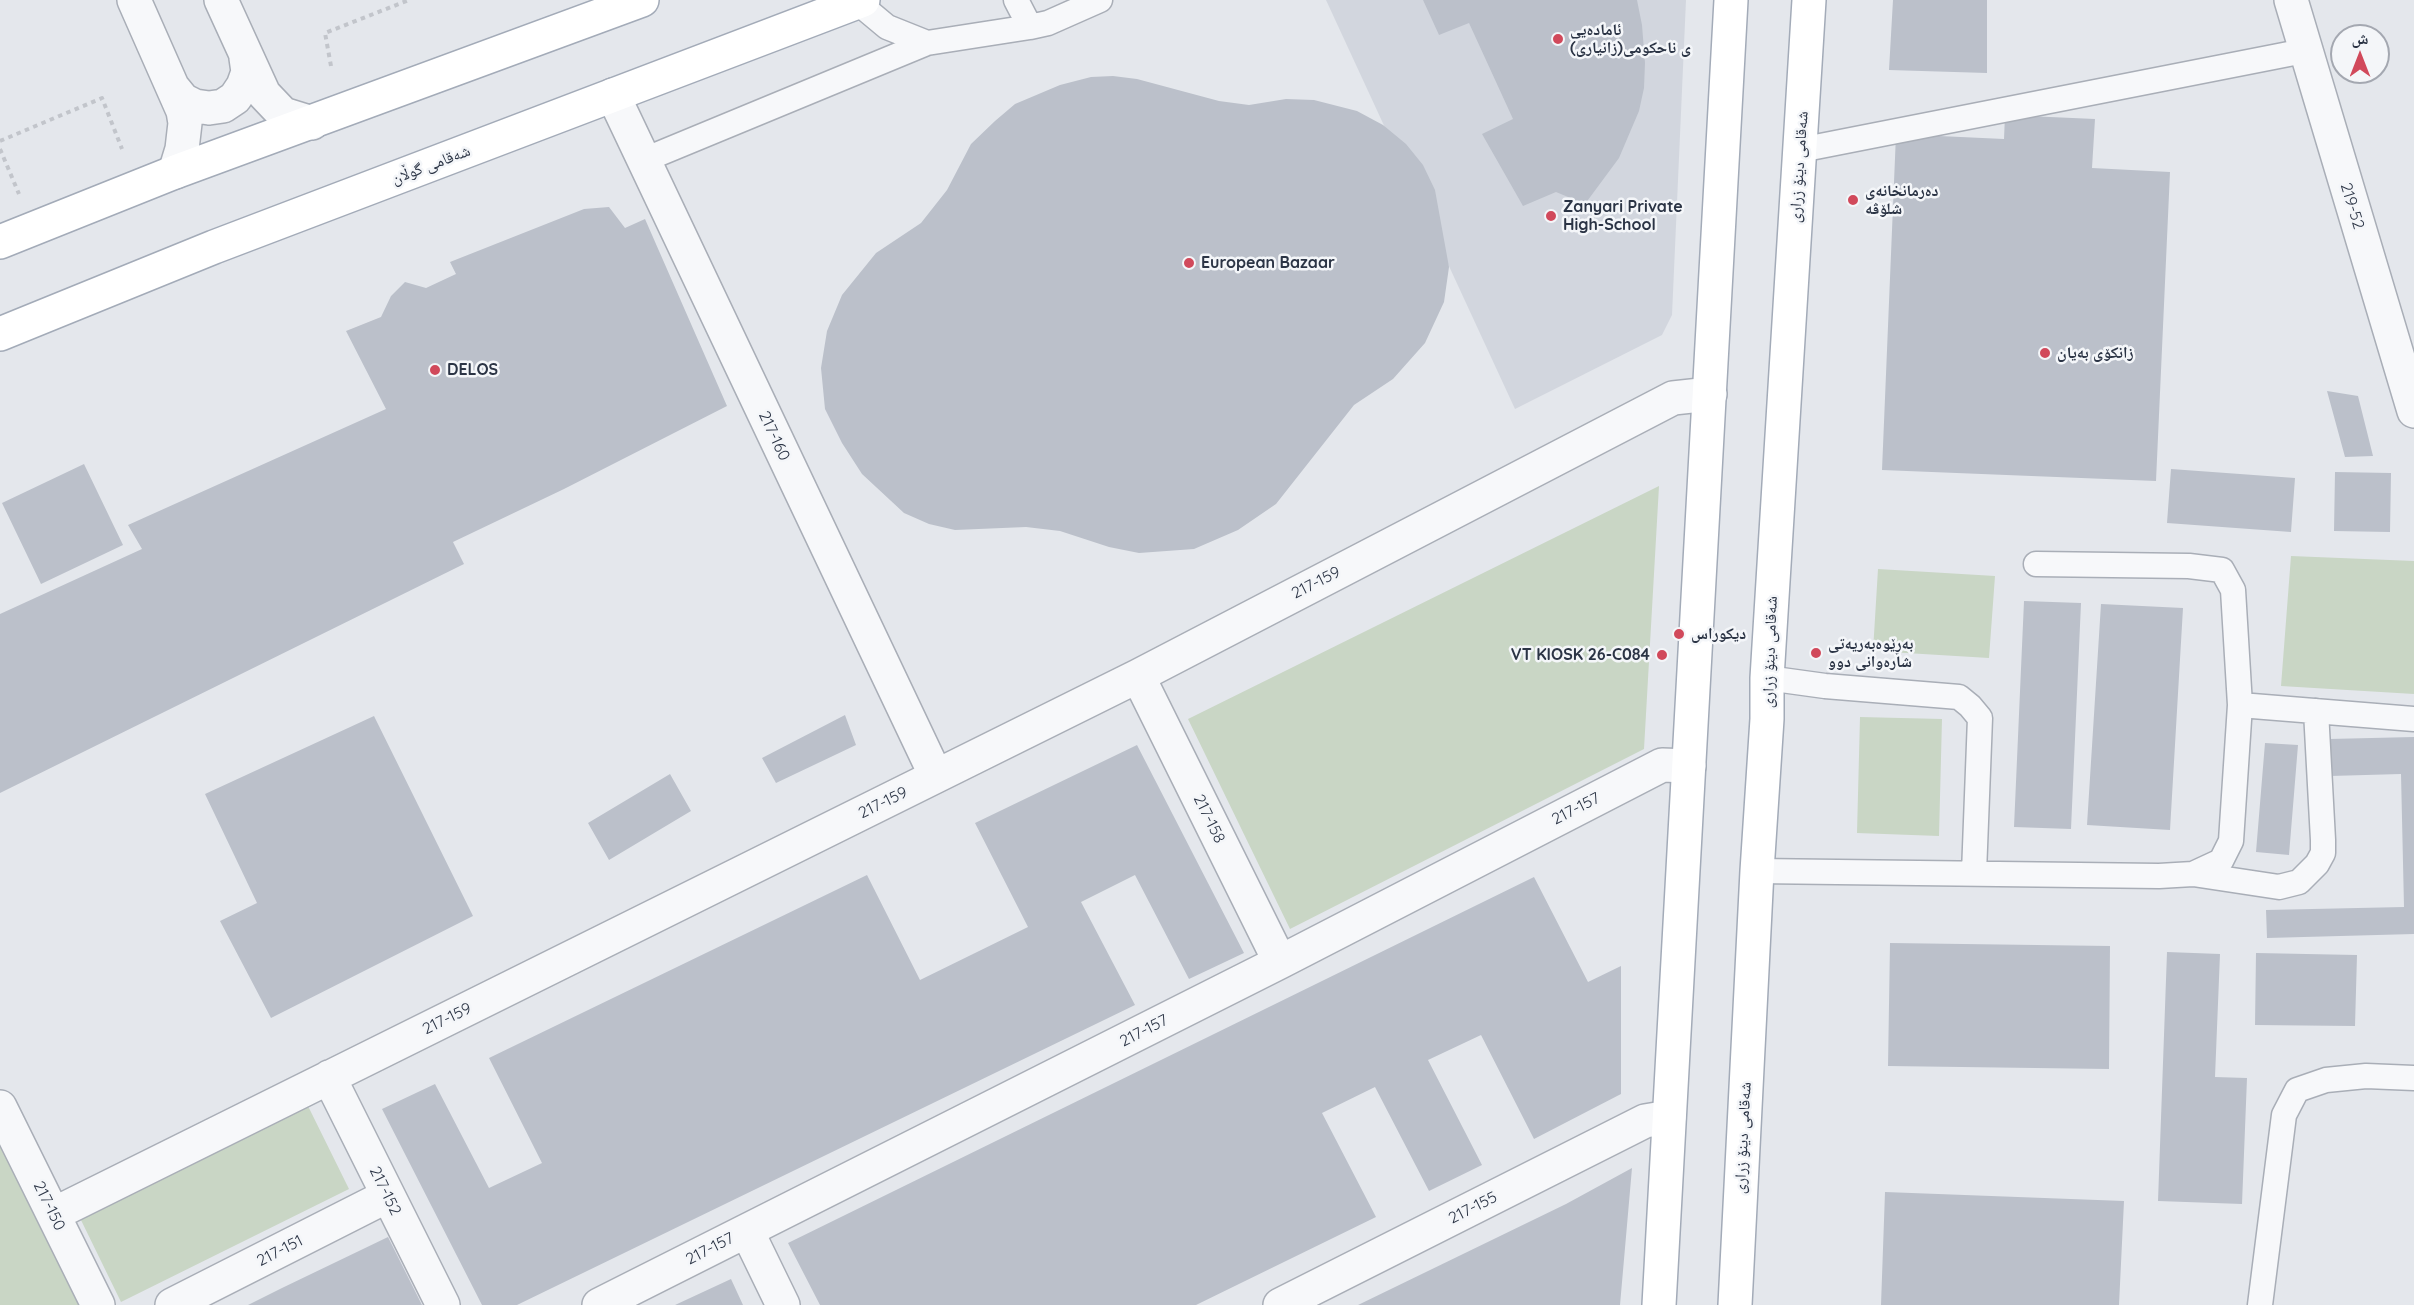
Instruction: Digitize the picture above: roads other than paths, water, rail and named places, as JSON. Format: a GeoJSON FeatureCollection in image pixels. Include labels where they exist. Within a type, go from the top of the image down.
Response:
{"type":"FeatureCollection","features":[{"type":"Feature","properties":{"kind":"main road"},"geometry":{"type":"LineString","coordinates":[[0,242],[175,172],[642,0]]}},
{"type":"Feature","properties":{"kind":"main road"},"geometry":{"type":"LineString","coordinates":[[1659,1305],[1731,0]]}},
{"type":"Feature","properties":{"kind":"main road","name":"شەقامی دینۆ زراری"},"geometry":{"type":"LineString","coordinates":[[1735,1305],[1767,719],[1767,678],[1809,0]]}},
{"type":"Feature","properties":{"kind":"main road","name":"شەقامی گوڵان"},"geometry":{"type":"LineString","coordinates":[[0,334],[214,247],[860,1]]}},
{"type":"Feature","properties":{"kind":"street"},"geometry":{"type":"LineString","coordinates":[[134,0],[174,89],[185,123],[182,148],[175,172]]}},
{"type":"Feature","properties":{"kind":"street"},"geometry":{"type":"LineString","coordinates":[[221,0],[264,94],[283,114],[312,123]]}},
{"type":"Feature","properties":{"kind":"street","name":"219-52"},"geometry":{"type":"LineString","coordinates":[[2291,0],[2304,51],[2414,411]]}},
{"type":"Feature","properties":{"kind":"street"},"geometry":{"type":"LineString","coordinates":[[174,89],[183,100],[195,106],[209,108],[223,105],[235,98],[243,86],[248,72],[246,58]]}},
{"type":"Feature","properties":{"kind":"street","name":"217-160"},"geometry":{"type":"LineString","coordinates":[[613,95],[936,776]]}},
{"type":"Feature","properties":{"kind":"street","name":"217-159"},"geometry":{"type":"LineString","coordinates":[[54,1214],[1138,676],[1673,398],[1710,394]]}},
{"type":"Feature","properties":{"kind":"street","name":"217-158"},"geometry":{"type":"LineString","coordinates":[[1138,676],[1280,962]]}},
{"type":"Feature","properties":{"kind":"street","name":"217-157"},"geometry":{"type":"LineString","coordinates":[[599,1305],[1280,962],[1662,765],[1689,766]]}},
{"type":"Feature","properties":{"kind":"street","name":"217-152"},"geometry":{"type":"LineString","coordinates":[[329,1077],[443,1305]]}},
{"type":"Feature","properties":{"kind":"street","name":"217-150"},"geometry":{"type":"LineString","coordinates":[[0,1107],[98,1305]]}},
{"type":"Feature","properties":{"kind":"street","name":"217-155"},"geometry":{"type":"LineString","coordinates":[[1280,1305],[1646,1121],[1669,1117]]}},
{"type":"Feature","properties":{"kind":"street","name":"217-151"},"geometry":{"type":"LineString","coordinates":[[172,1305],[387,1196]]}},
{"type":"Feature","properties":{"kind":"street"},"geometry":{"type":"LineString","coordinates":[[747,1231],[783,1305]]}},
{"type":"Feature","properties":{"kind":"lane"},"geometry":{"type":"LineString","coordinates":[[1016,0],[1030,27]]}},
{"type":"Feature","properties":{"kind":"lane"},"geometry":{"type":"LineString","coordinates":[[644,160],[927,43],[1048,23],[1100,0]]}},
{"type":"Feature","properties":{"kind":"lane"},"geometry":{"type":"LineString","coordinates":[[860,1],[887,27],[927,43]]}},
{"type":"Feature","properties":{"kind":"lane"},"geometry":{"type":"LineString","coordinates":[[1800,150],[2304,51]]}},
{"type":"Feature","properties":{"kind":"lane"},"geometry":{"type":"LineString","coordinates":[[2036,564],[2188,566],[2222,570],[2233,590],[2240,705],[2231,841],[2221,861],[2193,874]]}},
{"type":"Feature","properties":{"kind":"lane"},"geometry":{"type":"LineString","coordinates":[[1767,678],[1825,686],[1959,697],[1970,705],[1980,718],[1974,873]]}},
{"type":"Feature","properties":{"kind":"lane"},"geometry":{"type":"LineString","coordinates":[[2240,705],[2414,719]]}},
{"type":"Feature","properties":{"kind":"lane"},"geometry":{"type":"LineString","coordinates":[[1757,871],[2159,876],[2193,874],[2279,887],[2299,882],[2317,864],[2323,853],[2316,711]]}},
{"type":"Feature","properties":{"kind":"lane"},"geometry":{"type":"LineString","coordinates":[[2260,1305],[2283,1115],[2297,1090],[2326,1080],[2356,1077],[2414,1078]]}},
{"type":"Feature","properties":{"kind":"place","name":"ئامادەیی (زانیاری)ی ناحکومی"},"geometry":{"type":"Point","coordinates":[1558,39]}},
{"type":"Feature","properties":{"kind":"place","name":"دەرمانخانەی شلۆڤە"},"geometry":{"type":"Point","coordinates":[1853,200]}},
{"type":"Feature","properties":{"kind":"place","name":"Zanyari Private High-School"},"geometry":{"type":"Point","coordinates":[1551,216]}},
{"type":"Feature","properties":{"kind":"place","name":"European Bazaar"},"geometry":{"type":"Point","coordinates":[1189,263]}},
{"type":"Feature","properties":{"kind":"place","name":"زانکۆی بەیان"},"geometry":{"type":"Point","coordinates":[2045,353]}},
{"type":"Feature","properties":{"kind":"place","name":"DELOS"},"geometry":{"type":"Point","coordinates":[435,370]}},
{"type":"Feature","properties":{"kind":"place","name":"ديكوراس"},"geometry":{"type":"Point","coordinates":[1679,634]}},
{"type":"Feature","properties":{"kind":"place","name":"بەڕێوەبەریەتی شارەوانی دوو"},"geometry":{"type":"Point","coordinates":[1816,653]}},
{"type":"Feature","properties":{"kind":"place","name":"VT KIOSK 26-C084"},"geometry":{"type":"Point","coordinates":[1662,655]}}]}
